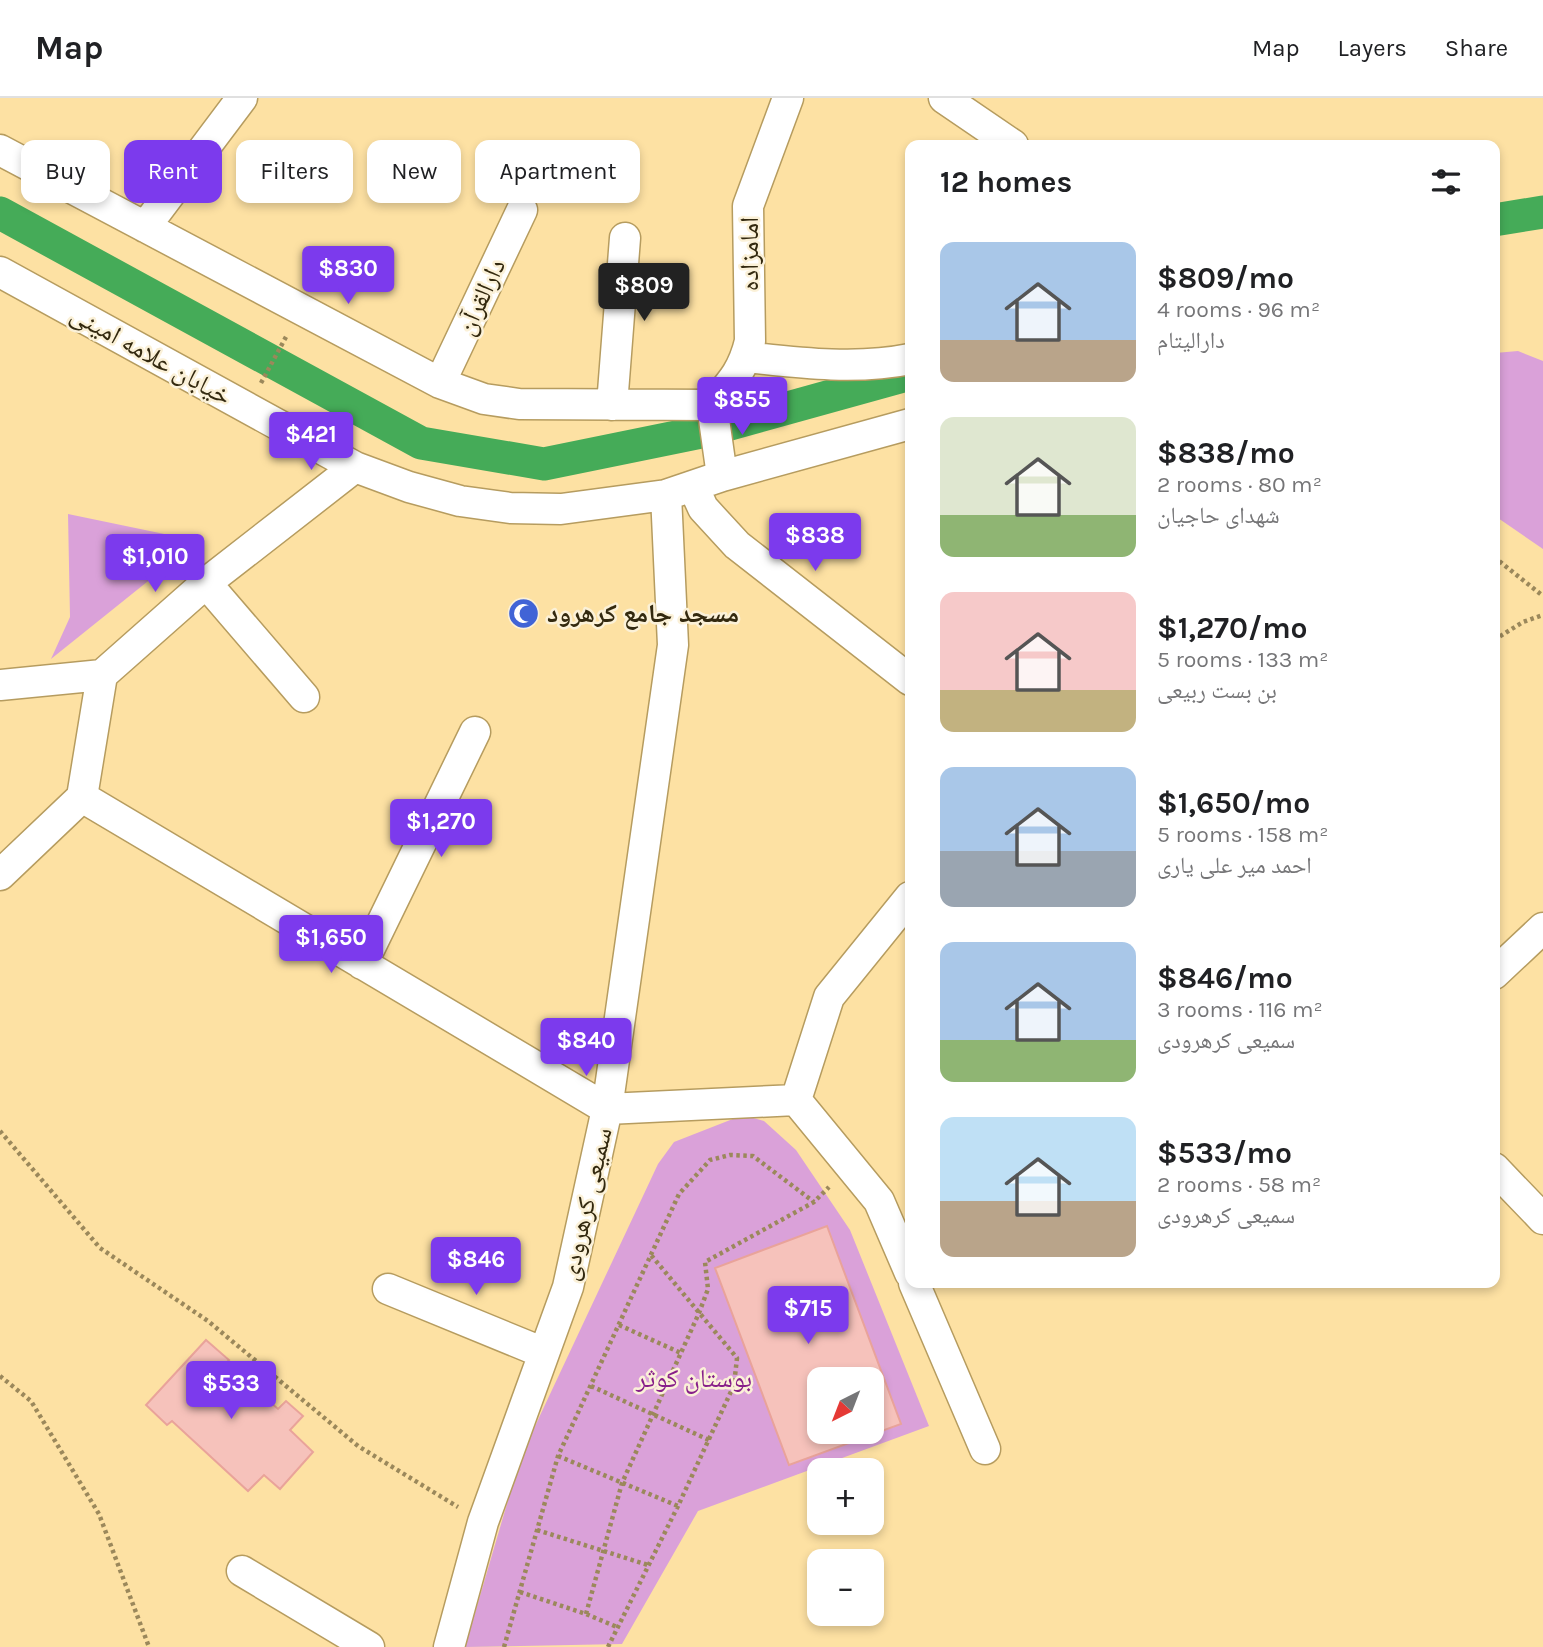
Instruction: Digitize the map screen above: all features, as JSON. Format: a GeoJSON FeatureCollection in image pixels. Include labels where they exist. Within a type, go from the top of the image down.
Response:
{"type":"FeatureCollection","features":[{"type":"Feature","properties":{"kind":"street"},"geometry":{"type":"LineString","coordinates":[[145,227],[242,98]]}},
{"type":"Feature","properties":{"kind":"street","name":"امامزاده"},"geometry":{"type":"LineString","coordinates":[[712,405],[739,373],[750,341],[748,206],[788,98]]}},
{"type":"Feature","properties":{"kind":"street"},"geometry":{"type":"LineString","coordinates":[[944,98],[1006,140]]}},
{"type":"Feature","properties":{"kind":"street"},"geometry":{"type":"LineString","coordinates":[[0,150],[440,383],[484,399],[519,404],[712,405],[722,477]]}},
{"type":"Feature","properties":{"kind":"street","name":"دارالقرآن"},"geometry":{"type":"LineString","coordinates":[[440,383],[522,210]]}},
{"type":"Feature","properties":{"kind":"street"},"geometry":{"type":"LineString","coordinates":[[612,405],[625,238]]}},
{"type":"Feature","properties":{"kind":"street","name":"خیابان علامه امینی"},"geometry":{"type":"LineString","coordinates":[[0,272],[355,467],[409,487],[460,501],[510,508],[561,509],[679,490],[905,425]]}},
{"type":"Feature","properties":{"kind":"street"},"geometry":{"type":"LineString","coordinates":[[746,357],[821,364],[887,364],[905,360]]}},
{"type":"Feature","properties":{"kind":"street"},"geometry":{"type":"LineString","coordinates":[[0,685],[102,675],[206,583],[355,467]]}},
{"type":"Feature","properties":{"kind":"street"},"geometry":{"type":"LineString","coordinates":[[679,490],[703,508],[737,545],[905,676]]}},
{"type":"Feature","properties":{"kind":"street","name":"سمیعی کرهرودی"},"geometry":{"type":"LineString","coordinates":[[449,1647],[483,1522],[568,1287],[607,1109],[673,645],[679,490]]}},
{"type":"Feature","properties":{"kind":"street"},"geometry":{"type":"LineString","coordinates":[[206,583],[304,697]]}},
{"type":"Feature","properties":{"kind":"street"},"geometry":{"type":"LineString","coordinates":[[0,875],[82,797],[102,675]]}},
{"type":"Feature","properties":{"kind":"street"},"geometry":{"type":"LineString","coordinates":[[362,964],[475,733]]}},
{"type":"Feature","properties":{"kind":"street"},"geometry":{"type":"LineString","coordinates":[[82,797],[607,1109],[796,1100]]}},
{"type":"Feature","properties":{"kind":"street"},"geometry":{"type":"LineString","coordinates":[[796,1100],[829,997],[905,908]]}},
{"type":"Feature","properties":{"kind":"street"},"geometry":{"type":"LineString","coordinates":[[1500,968],[1543,928]]}},
{"type":"Feature","properties":{"kind":"street"},"geometry":{"type":"LineString","coordinates":[[796,1100],[879,1201],[905,1261]]}},
{"type":"Feature","properties":{"kind":"street"},"geometry":{"type":"LineString","coordinates":[[1500,1174],[1543,1219]]}},
{"type":"Feature","properties":{"kind":"street"},"geometry":{"type":"LineString","coordinates":[[916,1288],[985,1449]]}},
{"type":"Feature","properties":{"kind":"street"},"geometry":{"type":"LineString","coordinates":[[388,1289],[544,1353]]}},
{"type":"Feature","properties":{"kind":"street"},"geometry":{"type":"LineString","coordinates":[[242,1572],[369,1647]]}},
{"type":"Feature","properties":{"kind":"path"},"geometry":{"type":"LineString","coordinates":[[260,385],[284,341]]}},
{"type":"Feature","properties":{"kind":"path"},"geometry":{"type":"LineString","coordinates":[[1500,561],[1543,596]]}},
{"type":"Feature","properties":{"kind":"path"},"geometry":{"type":"LineString","coordinates":[[1500,636],[1523,622],[1543,615]]}},
{"type":"Feature","properties":{"kind":"path"},"geometry":{"type":"LineString","coordinates":[[0,1131],[100,1248],[208,1321],[358,1446],[483,1522]]}},
{"type":"Feature","properties":{"kind":"path"},"geometry":{"type":"LineString","coordinates":[[504,1647],[558,1456],[679,1194],[710,1160],[730,1155],[752,1156],[814,1202],[705,1262],[708,1289],[622,1483],[586,1614]]}},
{"type":"Feature","properties":{"kind":"path"},"geometry":{"type":"LineString","coordinates":[[608,1647],[734,1385],[737,1358],[651,1255]]}},
{"type":"Feature","properties":{"kind":"path"},"geometry":{"type":"LineString","coordinates":[[619,1325],[681,1353]]}},
{"type":"Feature","properties":{"kind":"path"},"geometry":{"type":"LineString","coordinates":[[0,1376],[31,1401],[99,1514],[149,1647]]}},
{"type":"Feature","properties":{"kind":"path"},"geometry":{"type":"LineString","coordinates":[[591,1386],[709,1440]]}},
{"type":"Feature","properties":{"kind":"path"},"geometry":{"type":"LineString","coordinates":[[558,1456],[678,1506]]}},
{"type":"Feature","properties":{"kind":"path"},"geometry":{"type":"LineString","coordinates":[[537,1530],[648,1566]]}},
{"type":"Feature","properties":{"kind":"path"},"geometry":{"type":"LineString","coordinates":[[520,1592],[617,1627]]}},
{"type":"Feature","properties":{"kind":"green space"},"geometry":{"type":"Polygon","coordinates":[[[1518,351],[1543,361],[1543,549],[1500,519],[1500,353],[1518,351]]]}},
{"type":"Feature","properties":{"kind":"green space"},"geometry":{"type":"Polygon","coordinates":[[[68,514],[198,541],[51,659],[70,617],[68,514]]]}},
{"type":"Feature","properties":{"kind":"green space","name":"بوستان کوثر"},"geometry":{"type":"Polygon","coordinates":[[[743,1115],[764,1121],[796,1150],[850,1230],[929,1426],[884,1443],[884,1367],[807,1367],[807,1444],[880,1444],[842,1458],[807,1458],[807,1471],[698,1511],[622,1644],[465,1647],[521,1456],[658,1164],[674,1142],[743,1115]]]}},
{"type":"Feature","properties":{"kind":"building"},"geometry":{"type":"Polygon","coordinates":[[[827,1226],[880,1367],[807,1367],[807,1444],[846,1444],[789,1465],[715,1268],[827,1226]]]}},
{"type":"Feature","properties":{"kind":"building"},"geometry":{"type":"Polygon","coordinates":[[[206,1340],[229,1360],[222,1368],[255,1398],[260,1393],[278,1409],[286,1401],[303,1416],[290,1430],[313,1452],[280,1489],[264,1475],[248,1491],[172,1421],[167,1425],[146,1405],[206,1340]]]}},
{"type":"Feature","properties":{"kind":"building"},"geometry":{"type":"Polygon","coordinates":[[[884,1379],[901,1424],[884,1430],[884,1379]]]}},
{"type":"Feature","properties":{"kind":"waterway"},"geometry":{"type":"LineString","coordinates":[[1500,219],[1543,212]]}},
{"type":"Feature","properties":{"kind":"waterway"},"geometry":{"type":"LineString","coordinates":[[0,213],[421,443],[544,464],[701,432],[905,375]]}},
{"type":"Feature","properties":{"kind":"place","name":"مسجد جامع کرهرود"},"geometry":{"type":"Point","coordinates":[524,613]}}]}
